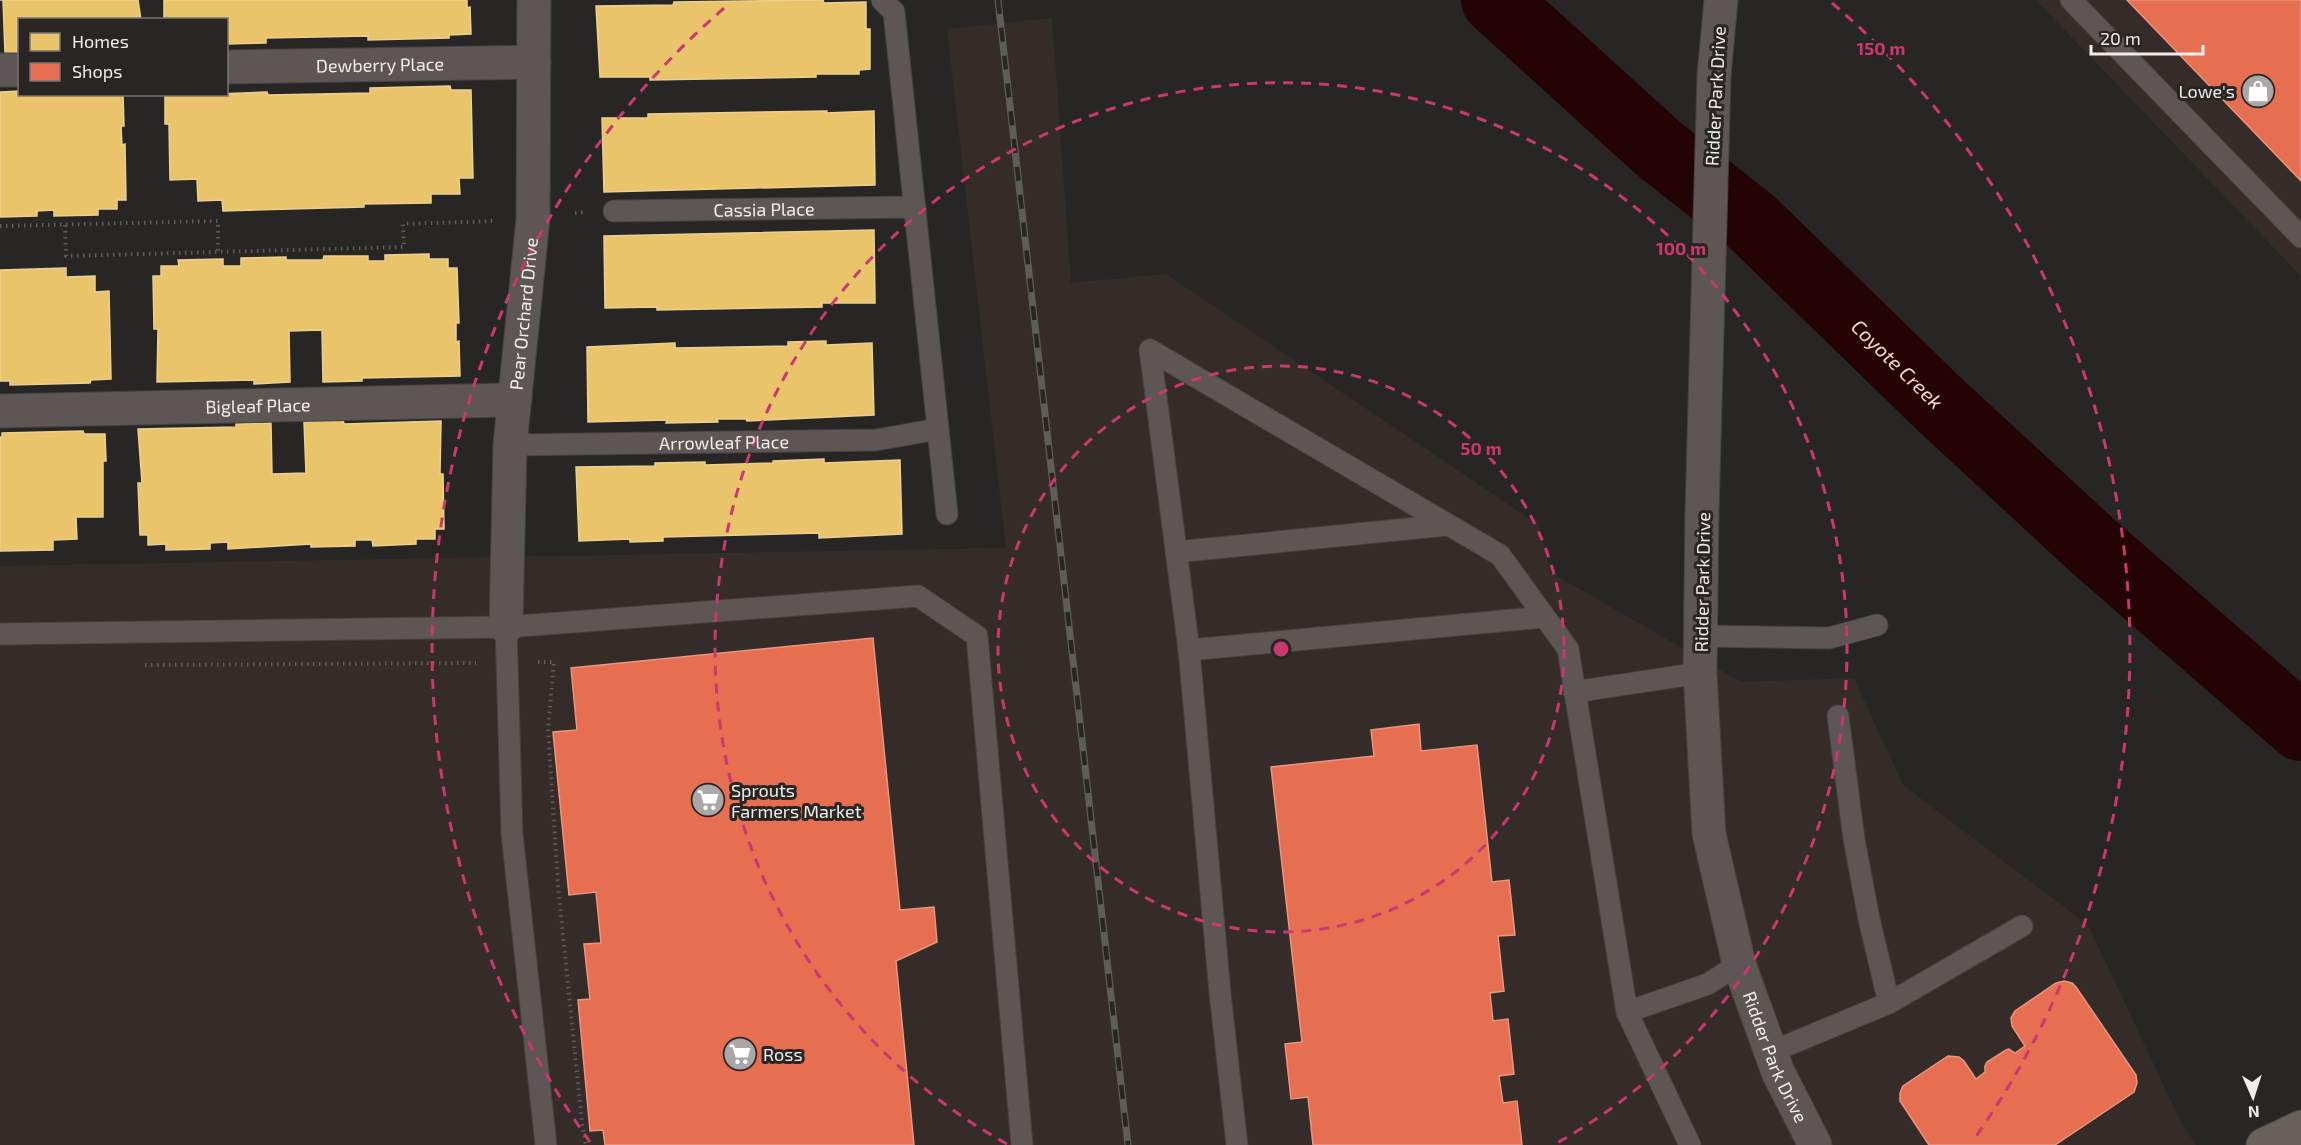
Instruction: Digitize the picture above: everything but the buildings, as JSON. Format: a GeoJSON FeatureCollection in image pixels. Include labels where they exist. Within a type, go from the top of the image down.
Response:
{"type":"FeatureCollection","features":[{"type":"Feature","properties":{"kind":"main road"},"geometry":{"type":"LineString","coordinates":[[2263,1145],[2301,1127]]}},
{"type":"Feature","properties":{"kind":"street","name":"Pear Orchard Drive"},"geometry":{"type":"LineString","coordinates":[[506,627],[510,445],[533,219],[534,0]]}},
{"type":"Feature","properties":{"kind":"street","name":"Ridder Park Drive"},"geometry":{"type":"LineString","coordinates":[[1721,0],[1714,75],[1702,513],[1701,673],[1709,834],[1739,964],[1778,1072],[1815,1145]]}},
{"type":"Feature","properties":{"kind":"street","name":"Dewberry Place"},"geometry":{"type":"LineString","coordinates":[[228,67],[534,62]]}},
{"type":"Feature","properties":{"kind":"street"},"geometry":{"type":"LineString","coordinates":[[0,70],[18,70]]}},
{"type":"Feature","properties":{"kind":"street","name":"Bigleaf Place"},"geometry":{"type":"LineString","coordinates":[[0,411],[514,400]]}},
{"type":"Feature","properties":{"kind":"lane"},"geometry":{"type":"LineString","coordinates":[[882,0],[894,12],[947,514]]}},
{"type":"Feature","properties":{"kind":"lane"},"geometry":{"type":"LineString","coordinates":[[2071,0],[2301,237]]}},
{"type":"Feature","properties":{"kind":"lane","name":"Cassia Place"},"geometry":{"type":"LineString","coordinates":[[614,211],[915,207]]}},
{"type":"Feature","properties":{"kind":"lane"},"geometry":{"type":"LineString","coordinates":[[1237,1145],[1220,993],[1189,650],[1150,350],[1500,555],[1568,649],[1627,1012],[1690,1145]]}},
{"type":"Feature","properties":{"kind":"lane","name":"Arrowleaf Place"},"geometry":{"type":"LineString","coordinates":[[510,445],[876,440],[938,429]]}},
{"type":"Feature","properties":{"kind":"lane"},"geometry":{"type":"LineString","coordinates":[[1176,552],[1447,525]]}},
{"type":"Feature","properties":{"kind":"lane"},"geometry":{"type":"LineString","coordinates":[[0,634],[506,627],[918,596],[977,636],[1022,1145]]}},
{"type":"Feature","properties":{"kind":"lane"},"geometry":{"type":"LineString","coordinates":[[1189,650],[1544,617]]}},
{"type":"Feature","properties":{"kind":"lane"},"geometry":{"type":"LineString","coordinates":[[1701,636],[1829,638],[1877,625]]}},
{"type":"Feature","properties":{"kind":"lane"},"geometry":{"type":"LineString","coordinates":[[506,627],[512,834],[546,1145]]}},
{"type":"Feature","properties":{"kind":"lane"},"geometry":{"type":"LineString","coordinates":[[1575,692],[1701,673]]}},
{"type":"Feature","properties":{"kind":"lane"},"geometry":{"type":"LineString","coordinates":[[1838,716],[1854,839],[1869,919],[1890,1003]]}},
{"type":"Feature","properties":{"kind":"lane"},"geometry":{"type":"LineString","coordinates":[[1771,1052],[1890,1003],[2022,926]]}},
{"type":"Feature","properties":{"kind":"lane"},"geometry":{"type":"LineString","coordinates":[[1627,1012],[1708,984],[1739,964]]}},
{"type":"Feature","properties":{"kind":"path"},"geometry":{"type":"LineString","coordinates":[[0,226],[218,221],[218,251]]}},
{"type":"Feature","properties":{"kind":"path"},"geometry":{"type":"LineString","coordinates":[[65,225],[66,256],[404,247],[403,224],[494,221]]}},
{"type":"Feature","properties":{"kind":"path"},"geometry":{"type":"LineString","coordinates":[[143,665],[554,662],[548,729],[557,874],[586,1145]]}},
{"type":"Feature","properties":{"kind":"shaded area"},"geometry":{"type":"Polygon","coordinates":[[[2036,0],[2301,0],[2301,276],[2036,0]]]}},
{"type":"Feature","properties":{"kind":"shaded area"},"geometry":{"type":"Polygon","coordinates":[[[1052,18],[1071,283],[1166,274],[1539,525],[1550,572],[1741,682],[1854,678],[1903,785],[2088,925],[2181,1122],[2196,1145],[0,1145],[0,566],[1006,548],[947,29],[1052,18]]]}},
{"type":"Feature","properties":{"kind":"waterway","name":"Coyote Creek"},"geometry":{"type":"LineString","coordinates":[[1495,0],[1659,149],[1753,223],[1937,402],[2093,546],[2301,727]]}},
{"type":"Feature","properties":{"kind":"railway"},"geometry":{"type":"LineString","coordinates":[[998,0],[1128,1145]]}},
{"type":"Feature","properties":{"kind":"place","name":"Lowe's"},"geometry":{"type":"Point","coordinates":[2258,91]}},
{"type":"Feature","properties":{"kind":"place","name":"Sprouts Farmers Market"},"geometry":{"type":"Point","coordinates":[708,800]}},
{"type":"Feature","properties":{"kind":"place","name":"Ross"},"geometry":{"type":"Point","coordinates":[740,1054]}}]}
